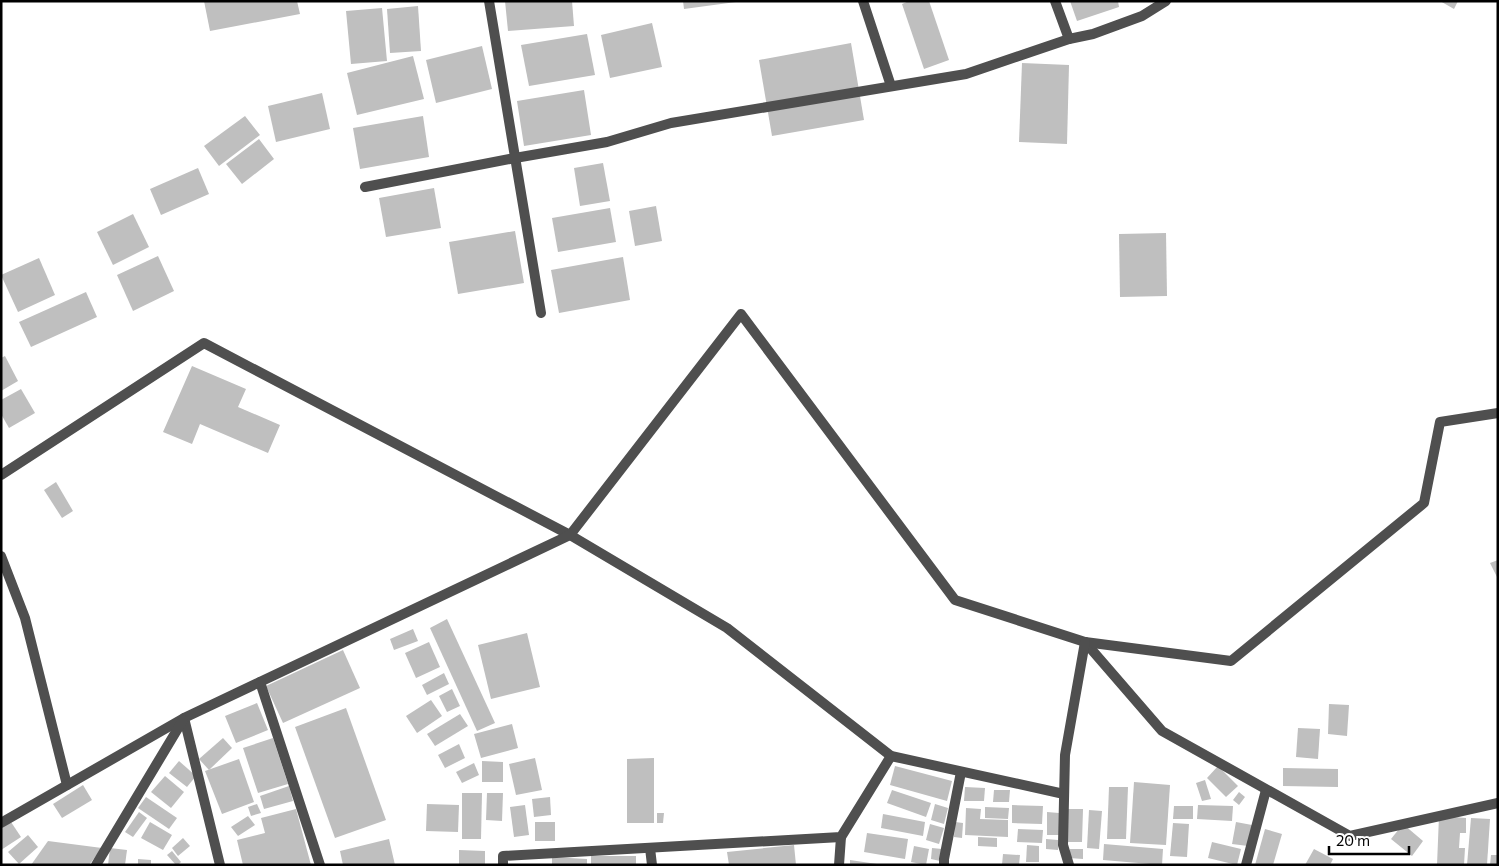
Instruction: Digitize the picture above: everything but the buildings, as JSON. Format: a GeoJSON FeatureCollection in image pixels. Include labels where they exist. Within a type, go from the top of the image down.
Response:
{"type":"FeatureCollection","features":[{"type":"Feature","properties":{"kind":"street"},"geometry":{"type":"LineString","coordinates":[[489,1],[541,313]]}},
{"type":"Feature","properties":{"kind":"street"},"geometry":{"type":"LineString","coordinates":[[863,1],[891,86]]}},
{"type":"Feature","properties":{"kind":"street"},"geometry":{"type":"LineString","coordinates":[[1055,1],[1069,39]]}},
{"type":"Feature","properties":{"kind":"street"},"geometry":{"type":"LineString","coordinates":[[365,187],[607,142],[671,123],[966,74],[1069,39],[1093,34],[1142,16],[1166,1]]}},
{"type":"Feature","properties":{"kind":"street"},"geometry":{"type":"LineString","coordinates":[[1,823],[184,718],[570,536],[740,314],[955,600],[1085,642],[1231,660],[1424,503],[1440,422],[1498,413]]}},
{"type":"Feature","properties":{"kind":"street"},"geometry":{"type":"LineString","coordinates":[[1,475],[204,343],[570,536],[727,628],[891,756],[1064,794]]}},
{"type":"Feature","properties":{"kind":"street"},"geometry":{"type":"LineString","coordinates":[[1,556],[25,618],[67,785]]}},
{"type":"Feature","properties":{"kind":"street"},"geometry":{"type":"LineString","coordinates":[[1085,642],[1162,731],[1350,836],[1498,803]]}},
{"type":"Feature","properties":{"kind":"street"},"geometry":{"type":"LineString","coordinates":[[1069,865],[1063,845],[1065,755],[1085,642]]}},
{"type":"Feature","properties":{"kind":"street"},"geometry":{"type":"LineString","coordinates":[[260,682],[320,865]]}},
{"type":"Feature","properties":{"kind":"street"},"geometry":{"type":"LineString","coordinates":[[96,865],[184,718]]}},
{"type":"Feature","properties":{"kind":"street"},"geometry":{"type":"LineString","coordinates":[[184,718],[220,865]]}},
{"type":"Feature","properties":{"kind":"street"},"geometry":{"type":"LineString","coordinates":[[839,865],[842,837],[891,756]]}},
{"type":"Feature","properties":{"kind":"street"},"geometry":{"type":"LineString","coordinates":[[944,865],[961,772]]}},
{"type":"Feature","properties":{"kind":"street"},"geometry":{"type":"LineString","coordinates":[[1246,865],[1266,790]]}},
{"type":"Feature","properties":{"kind":"street"},"geometry":{"type":"LineString","coordinates":[[503,865],[502,856],[842,837]]}},
{"type":"Feature","properties":{"kind":"street"},"geometry":{"type":"LineString","coordinates":[[650,848],[652,865]]}}]}
